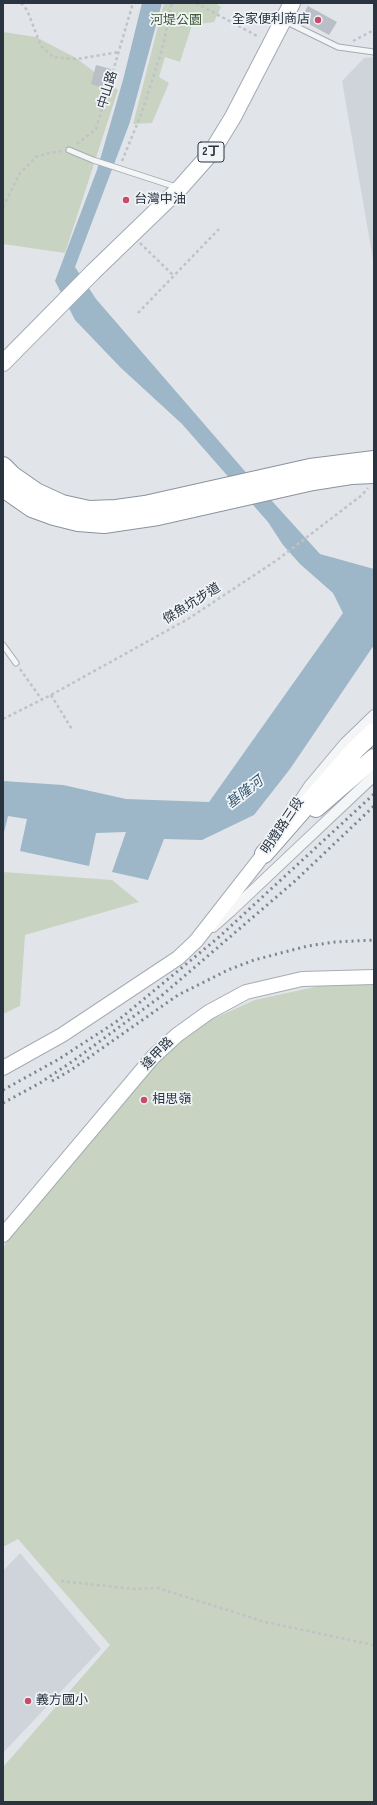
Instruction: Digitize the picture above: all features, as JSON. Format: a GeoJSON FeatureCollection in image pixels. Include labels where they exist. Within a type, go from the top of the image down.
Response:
{"type":"FeatureCollection","features":[{"type":"Feature","properties":{"kind":"highway"},"geometry":{"type":"LineString","coordinates":[[3,488],[32,508],[78,522],[104,524],[136,521],[176,505],[310,468],[374,460]]}},
{"type":"Feature","properties":{"kind":"highway"},"geometry":{"type":"LineString","coordinates":[[3,466],[13,476],[36,492],[62,504],[89,510],[116,509],[145,505],[176,505],[351,475],[372,480]]}},
{"type":"Feature","properties":{"kind":"highway"},"geometry":{"type":"LineString","coordinates":[[264,854],[355,750],[374,732]]}},
{"type":"Feature","properties":{"kind":"highway"},"geometry":{"type":"LineString","coordinates":[[264,854],[374,758]]}},
{"type":"Feature","properties":{"kind":"main road","name":"2丁"},"geometry":{"type":"LineString","coordinates":[[3,363],[93,272],[180,188],[211,152],[233,117],[292,3]]}},
{"type":"Feature","properties":{"kind":"main road","name":"明燈路三段"},"geometry":{"type":"LineString","coordinates":[[3,1068],[62,1035],[178,958],[196,941],[264,854]]}},
{"type":"Feature","properties":{"kind":"main road","name":"逢甲路"},"geometry":{"type":"LineString","coordinates":[[3,1235],[153,1057],[177,1035],[209,1012],[246,992],[302,979],[374,977]]}},
{"type":"Feature","properties":{"kind":"street","name":"明燈路三段"},"geometry":{"type":"LineString","coordinates":[[264,854],[309,786],[345,743],[374,715]]}},
{"type":"Feature","properties":{"kind":"street","name":"明燈路三段"},"geometry":{"type":"LineString","coordinates":[[196,941],[231,911],[374,776]]}},
{"type":"Feature","properties":{"kind":"lane"},"geometry":{"type":"LineString","coordinates":[[283,20],[338,47],[374,52]]}},
{"type":"Feature","properties":{"kind":"lane"},"geometry":{"type":"LineString","coordinates":[[69,150],[119,169],[180,188]]}},
{"type":"Feature","properties":{"kind":"lane"},"geometry":{"type":"LineString","coordinates":[[3,645],[16,663]]}},
{"type":"Feature","properties":{"kind":"path","name":"中山路"},"geometry":{"type":"LineString","coordinates":[[3,207],[20,174],[36,157],[49,153],[69,150],[96,129],[119,52],[77,58],[53,57],[41,46],[27,10],[22,3]]}},
{"type":"Feature","properties":{"kind":"path"},"geometry":{"type":"LineString","coordinates":[[119,52],[133,3]]}},
{"type":"Feature","properties":{"kind":"path"},"geometry":{"type":"LineString","coordinates":[[119,169],[142,112],[163,46],[172,3]]}},
{"type":"Feature","properties":{"kind":"path"},"geometry":{"type":"LineString","coordinates":[[196,3],[272,44]]}},
{"type":"Feature","properties":{"kind":"path"},"geometry":{"type":"LineString","coordinates":[[338,47],[374,30]]}},
{"type":"Feature","properties":{"kind":"path"},"geometry":{"type":"LineString","coordinates":[[138,313],[219,229]]}},
{"type":"Feature","properties":{"kind":"path"},"geometry":{"type":"LineString","coordinates":[[131,235],[174,276]]}},
{"type":"Feature","properties":{"kind":"path","name":"傑魚坑步道"},"geometry":{"type":"LineString","coordinates":[[3,719],[42,700],[188,619],[277,560],[362,495],[372,480]]}},
{"type":"Feature","properties":{"kind":"path"},"geometry":{"type":"LineString","coordinates":[[16,663],[42,700]]}},
{"type":"Feature","properties":{"kind":"path"},"geometry":{"type":"LineString","coordinates":[[51,695],[73,731]]}},
{"type":"Feature","properties":{"kind":"path"},"geometry":{"type":"LineString","coordinates":[[61,1581],[134,1589],[158,1588],[265,1622],[374,1645]]}},
{"type":"Feature","properties":{"kind":"shaded area"},"geometry":{"type":"Polygon","coordinates":[[[374,57],[374,265],[342,81],[364,58],[374,57]]]}},
{"type":"Feature","properties":{"kind":"shaded area","name":"義方國小"},"geometry":{"type":"Polygon","coordinates":[[[20,1553],[101,1649],[3,1753],[3,1571],[20,1553]]]}},
{"type":"Feature","properties":{"kind":"green space","name":"河堤公園"},"geometry":{"type":"Polygon","coordinates":[[[164,3],[215,3],[221,7],[214,22],[192,25],[180,62],[165,57],[159,77],[169,83],[152,123],[133,124],[164,3]]]}},
{"type":"Feature","properties":{"kind":"green space"},"geometry":{"type":"Polygon","coordinates":[[[3,32],[36,37],[76,58],[118,90],[65,253],[3,244],[3,32]]]}},
{"type":"Feature","properties":{"kind":"green space"},"geometry":{"type":"Polygon","coordinates":[[[3,872],[112,880],[139,902],[25,935],[20,1006],[3,1014],[3,872]]]}},
{"type":"Feature","properties":{"kind":"green space"},"geometry":{"type":"Polygon","coordinates":[[[365,976],[374,979],[374,1802],[3,1802],[3,1767],[110,1645],[18,1539],[3,1547],[3,1247],[177,1035],[255,1000],[365,976]]]}},
{"type":"Feature","properties":{"kind":"water","name":"基隆河"},"geometry":{"type":"Polygon","coordinates":[[[142,3],[162,3],[130,122],[75,267],[96,299],[243,469],[320,554],[374,569],[374,645],[290,769],[254,815],[202,840],[164,839],[148,880],[112,872],[126,832],[96,833],[89,866],[20,851],[27,819],[8,816],[3,836],[3,781],[63,785],[126,799],[209,802],[343,613],[333,593],[300,564],[283,545],[268,522],[182,424],[120,367],[75,320],[55,281],[97,170],[123,80],[142,3]]]}},
{"type":"Feature","properties":{"kind":"building","name":"全家便利商店"},"geometry":{"type":"Polygon","coordinates":[[[308,6],[337,22],[329,35],[300,19],[308,6]]]}},
{"type":"Feature","properties":{"kind":"building"},"geometry":{"type":"Polygon","coordinates":[[[96,65],[111,69],[106,89],[91,84],[96,65]]]}},
{"type":"Feature","properties":{"kind":"railway"},"geometry":{"type":"LineString","coordinates":[[3,1090],[59,1059],[116,1022],[219,937],[374,794]]}},
{"type":"Feature","properties":{"kind":"railway"},"geometry":{"type":"LineString","coordinates":[[3,1103],[40,1083],[73,1061],[160,997],[295,881],[374,806]]}},
{"type":"Feature","properties":{"kind":"railway"},"geometry":{"type":"LineString","coordinates":[[52,1081],[71,1070],[178,995],[228,970],[254,960],[308,946],[335,942],[374,940]]}},
{"type":"Feature","properties":{"kind":"place","name":"全家便利商店"},"geometry":{"type":"Point","coordinates":[318,20]}},
{"type":"Feature","properties":{"kind":"place","name":"台灣中油"},"geometry":{"type":"Point","coordinates":[126,200]}},
{"type":"Feature","properties":{"kind":"place","name":"相思嶺"},"geometry":{"type":"Point","coordinates":[144,1100]}},
{"type":"Feature","properties":{"kind":"place","name":"義方國小"},"geometry":{"type":"Point","coordinates":[28,1701]}}]}
